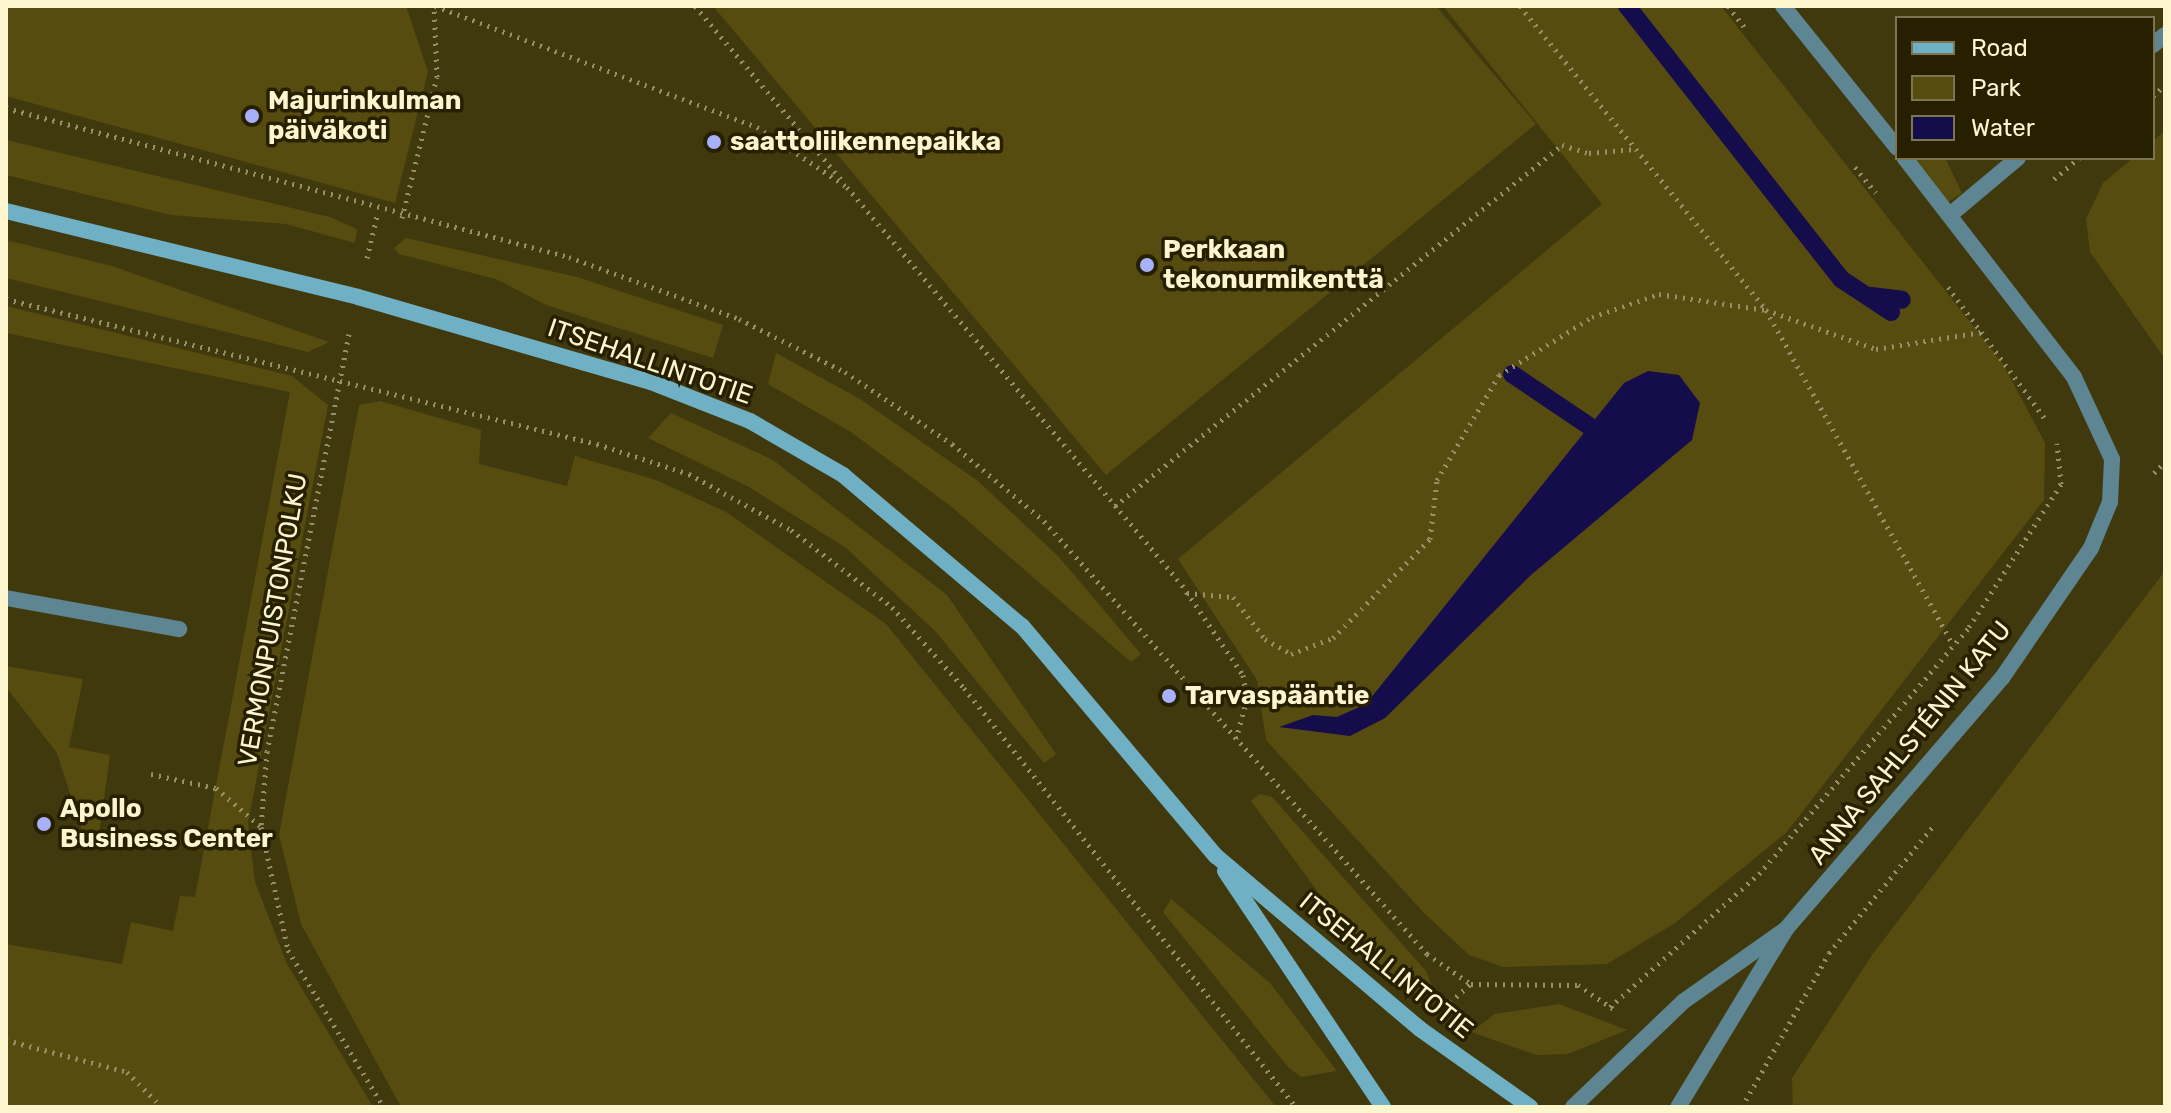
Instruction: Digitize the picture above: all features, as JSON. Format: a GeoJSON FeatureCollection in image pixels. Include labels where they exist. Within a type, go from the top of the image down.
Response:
{"type":"FeatureCollection","features":[{"type":"Feature","properties":{"kind":"main road","name":"ITSEHALLINTOTIE"},"geometry":{"type":"LineString","coordinates":[[6,211],[358,297],[710,403],[843,475],[1022,626],[1216,856],[1383,1107]]}},
{"type":"Feature","properties":{"kind":"main road","name":"ITSEHALLINTOTIE"},"geometry":{"type":"LineString","coordinates":[[1216,856],[1420,1029],[1530,1107]]}},
{"type":"Feature","properties":{"kind":"street"},"geometry":{"type":"LineString","coordinates":[[1783,6],[1895,146]]}},
{"type":"Feature","properties":{"kind":"street","name":"ANNA SAHLSTÉNIN KATU"},"geometry":{"type":"LineString","coordinates":[[1678,1107],[1786,929],[2002,678],[2091,548],[2110,502],[2112,459],[2100,422],[1951,214],[1907,160]]}},
{"type":"Feature","properties":{"kind":"street"},"geometry":{"type":"LineString","coordinates":[[1951,214],[2016,160]]}},
{"type":"Feature","properties":{"kind":"street"},"geometry":{"type":"LineString","coordinates":[[6,598],[179,629]]}},
{"type":"Feature","properties":{"kind":"street","name":"ANNA SAHLSTÉNIN KATU"},"geometry":{"type":"LineString","coordinates":[[1573,1107],[1684,1001],[1786,929]]}},
{"type":"Feature","properties":{"kind":"path"},"geometry":{"type":"LineString","coordinates":[[402,218],[437,77],[434,6],[757,127],[847,187]]}},
{"type":"Feature","properties":{"kind":"path"},"geometry":{"type":"LineString","coordinates":[[695,6],[1187,593],[1243,675],[1247,699],[1236,740]]}},
{"type":"Feature","properties":{"kind":"path"},"geometry":{"type":"LineString","coordinates":[[1520,6],[1766,310],[1953,645]]}},
{"type":"Feature","properties":{"kind":"path"},"geometry":{"type":"LineString","coordinates":[[6,108],[101,128],[378,212],[569,257],[739,319],[845,372],[952,444],[1044,521],[1427,954],[1471,984],[1578,985],[1650,1034]]}},
{"type":"Feature","properties":{"kind":"path"},"geometry":{"type":"LineString","coordinates":[[1115,506],[1562,145],[1589,153],[1635,149]]}},
{"type":"Feature","properties":{"kind":"path","name":"VERMONPUISTONPOLKU"},"geometry":{"type":"LineString","coordinates":[[378,212],[338,380],[267,751],[261,827],[288,950],[384,1107]]}},
{"type":"Feature","properties":{"kind":"path"},"geometry":{"type":"LineString","coordinates":[[1940,275],[2047,421]]}},
{"type":"Feature","properties":{"kind":"path"},"geometry":{"type":"LineString","coordinates":[[1187,593],[1233,597],[1265,639],[1291,654],[1333,638],[1430,539],[1437,480],[1499,375],[1592,317],[1659,294],[1766,310],[1876,349],[1982,332]]}},
{"type":"Feature","properties":{"kind":"path"},"geometry":{"type":"LineString","coordinates":[[6,299],[338,380],[689,474],[791,530],[892,607],[964,688],[1296,1107]]}},
{"type":"Feature","properties":{"kind":"path"},"geometry":{"type":"LineString","coordinates":[[1610,1007],[1759,874],[1953,645],[2061,484],[2057,434]]}},
{"type":"Feature","properties":{"kind":"path"},"geometry":{"type":"LineString","coordinates":[[151,774],[216,788],[261,827]]}},
{"type":"Feature","properties":{"kind":"path"},"geometry":{"type":"LineString","coordinates":[[6,1040],[127,1072],[162,1107]]}},
{"type":"Feature","properties":{"kind":"green space","name":"Majurinkulman päiväkoti"},"geometry":{"type":"Polygon","coordinates":[[[6,6],[406,6],[428,72],[395,203],[6,96],[6,6]]]}},
{"type":"Feature","properties":{"kind":"green space","name":"Perkkaan tekonurmikenttä"},"geometry":{"type":"Polygon","coordinates":[[[713,6],[1436,6],[1536,124],[1106,475],[713,6]]]}},
{"type":"Feature","properties":{"kind":"green space"},"geometry":{"type":"Polygon","coordinates":[[[1443,6],[1721,6],[2003,364],[2045,443],[2044,500],[1786,833],[1675,923],[1607,964],[1503,967],[1469,955],[1425,914],[1266,740],[1257,680],[1178,559],[1602,204],[1443,6]]]}},
{"type":"Feature","properties":{"kind":"green space"},"geometry":{"type":"Polygon","coordinates":[[[2165,131],[2165,359],[2090,252],[2086,219],[2103,183],[2131,160],[2155,160],[2155,139],[2165,131]]]}},
{"type":"Feature","properties":{"kind":"green space"},"geometry":{"type":"Polygon","coordinates":[[[6,140],[330,217],[357,229],[355,243],[286,224],[171,215],[6,175],[6,140]]]}},
{"type":"Feature","properties":{"kind":"green space"},"geometry":{"type":"Polygon","coordinates":[[[1914,160],[1946,160],[1962,193],[1948,202],[1914,160]]]}},
{"type":"Feature","properties":{"kind":"green space"},"geometry":{"type":"Polygon","coordinates":[[[406,238],[577,277],[723,325],[713,358],[546,305],[496,279],[399,254],[394,248],[406,238]]]}},
{"type":"Feature","properties":{"kind":"green space"},"geometry":{"type":"Polygon","coordinates":[[[6,240],[112,266],[329,342],[308,352],[6,278],[6,240]]]}},
{"type":"Feature","properties":{"kind":"green space"},"geometry":{"type":"Polygon","coordinates":[[[6,306],[292,376],[328,405],[248,823],[255,882],[287,964],[373,1107],[6,1107],[6,944],[122,964],[131,922],[173,931],[180,896],[195,897],[290,392],[6,333],[6,306]]]}},
{"type":"Feature","properties":{"kind":"green space"},"geometry":{"type":"Polygon","coordinates":[[[776,353],[860,399],[978,481],[1058,556],[1141,654],[1131,662],[953,508],[851,432],[768,384],[776,353]]]}},
{"type":"Feature","properties":{"kind":"green space"},"geometry":{"type":"Polygon","coordinates":[[[380,401],[481,430],[479,464],[567,486],[575,456],[656,480],[726,512],[886,624],[1276,1107],[401,1107],[301,924],[279,835],[359,405],[380,401]]]}},
{"type":"Feature","properties":{"kind":"green space"},"geometry":{"type":"Polygon","coordinates":[[[671,413],[773,460],[947,595],[1056,754],[1044,763],[936,632],[846,548],[749,487],[648,438],[671,413]]]}},
{"type":"Feature","properties":{"kind":"green space"},"geometry":{"type":"Polygon","coordinates":[[[2165,571],[2165,1107],[1793,1107],[1792,1078],[1872,955],[2165,571]]]}},
{"type":"Feature","properties":{"kind":"green space"},"geometry":{"type":"Polygon","coordinates":[[[6,666],[83,679],[69,747],[110,755],[97,850],[87,847],[57,753],[6,687],[6,666]]]}},
{"type":"Feature","properties":{"kind":"green space"},"geometry":{"type":"Polygon","coordinates":[[[1260,794],[1272,797],[1426,971],[1433,988],[1429,1001],[1390,979],[1357,945],[1251,801],[1260,794]]]}},
{"type":"Feature","properties":{"kind":"green space"},"geometry":{"type":"Polygon","coordinates":[[[1171,899],[1270,983],[1337,1071],[1301,1077],[1288,1067],[1163,912],[1171,899]]]}},
{"type":"Feature","properties":{"kind":"green space"},"geometry":{"type":"Polygon","coordinates":[[[1559,1004],[1627,1030],[1568,1054],[1537,1055],[1471,1032],[1495,1014],[1559,1004]]]}},
{"type":"Feature","properties":{"kind":"water"},"geometry":{"type":"Polygon","coordinates":[[[1648,371],[1679,375],[1700,403],[1692,440],[1531,575],[1385,718],[1350,736],[1279,727],[1313,715],[1337,717],[1366,704],[1624,383],[1648,371]]]}},
{"type":"Feature","properties":{"kind":"waterway"},"geometry":{"type":"LineString","coordinates":[[1627,6],[1841,279],[1891,312]]}},
{"type":"Feature","properties":{"kind":"waterway"},"geometry":{"type":"LineString","coordinates":[[1871,296],[1902,300]]}},
{"type":"Feature","properties":{"kind":"waterway"},"geometry":{"type":"LineString","coordinates":[[1512,374],[1589,426]]}},
{"type":"Feature","properties":{"kind":"place","name":"Majurinkulman päiväkoti"},"geometry":{"type":"Point","coordinates":[252,116]}},
{"type":"Feature","properties":{"kind":"place","name":"saattoliikennepaikka"},"geometry":{"type":"Point","coordinates":[714,142]}},
{"type":"Feature","properties":{"kind":"place","name":"Perkkaan tekonurmikenttä"},"geometry":{"type":"Point","coordinates":[1147,265]}},
{"type":"Feature","properties":{"kind":"place","name":"Tarvaspääntie"},"geometry":{"type":"Point","coordinates":[1169,696]}},
{"type":"Feature","properties":{"kind":"place","name":"Apollo Business Center"},"geometry":{"type":"Point","coordinates":[44,824]}}]}
